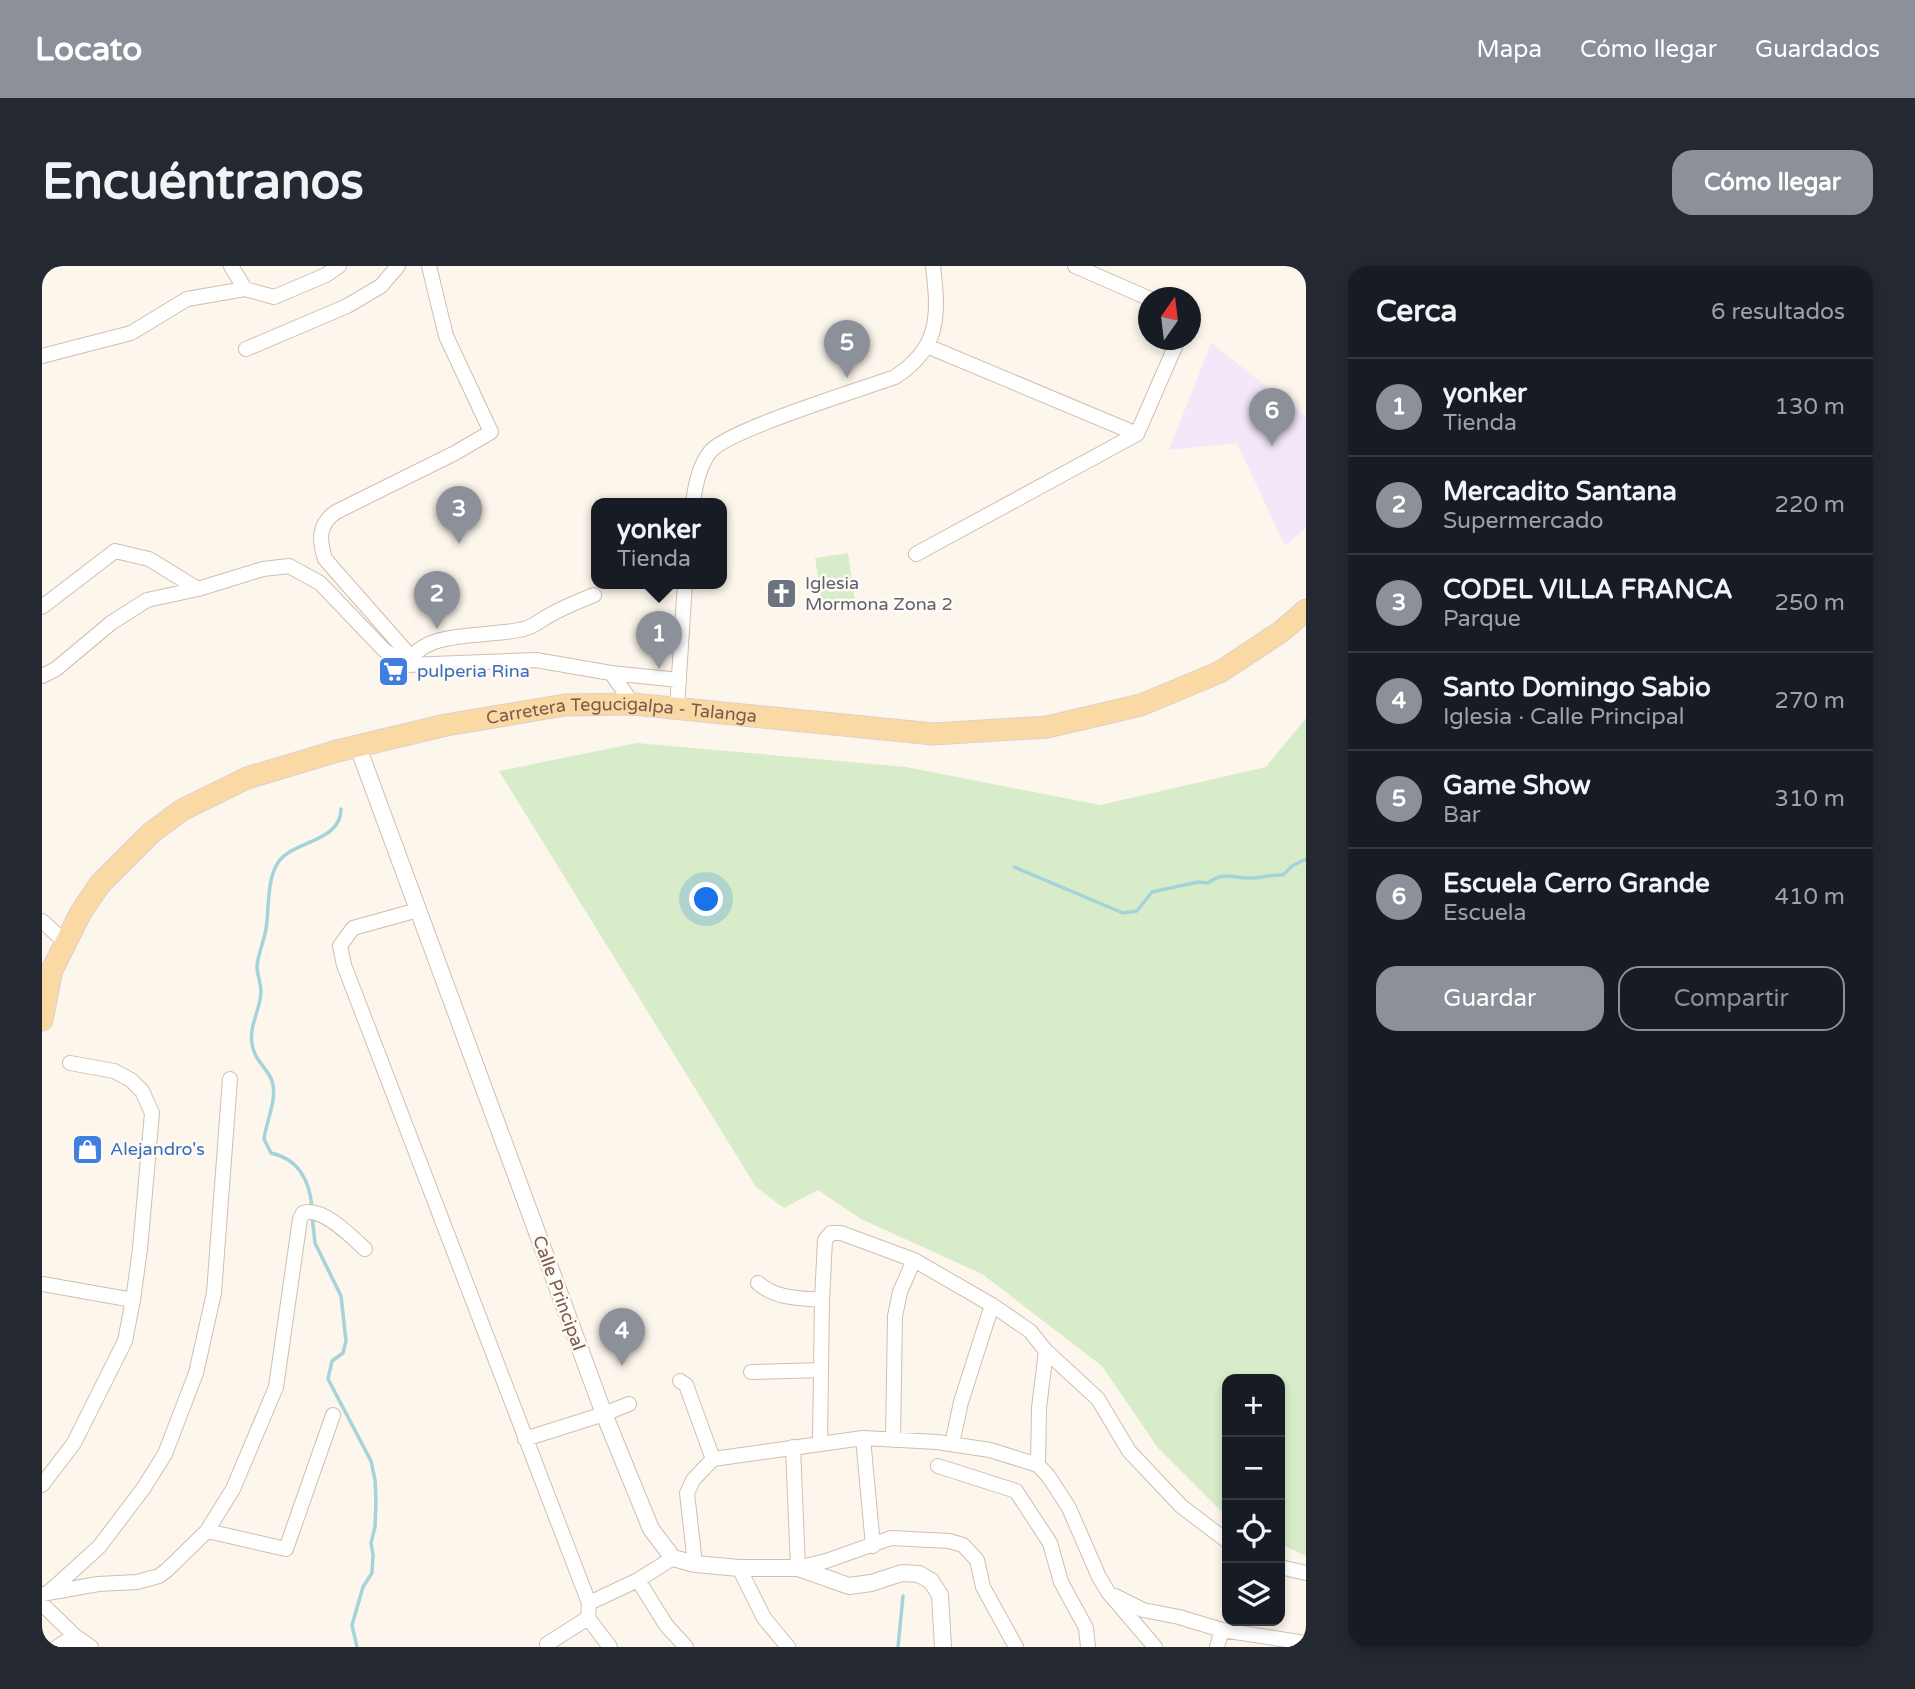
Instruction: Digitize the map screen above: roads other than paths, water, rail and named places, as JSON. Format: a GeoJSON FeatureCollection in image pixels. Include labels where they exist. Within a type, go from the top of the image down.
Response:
{"type":"FeatureCollection","features":[{"type":"Feature","properties":{"kind":"main road","name":"Carretera Tegucigalpa - Talanga"},"geometry":{"type":"LineString","coordinates":[[42,1020],[52,970],[80,912],[100,884],[150,833],[182,810],[247,778],[446,725],[565,705],[633,704],[677,707],[933,734],[1047,727],[1141,705],[1220,672],[1282,631],[1306,610]]}},
{"type":"Feature","properties":{"kind":"street"},"geometry":{"type":"LineString","coordinates":[[232,266],[245,289]]}},
{"type":"Feature","properties":{"kind":"street"},"geometry":{"type":"LineString","coordinates":[[42,356],[131,333],[187,299],[245,289],[274,297],[326,275],[339,266]]}},
{"type":"Feature","properties":{"kind":"street"},"geometry":{"type":"LineString","coordinates":[[246,349],[347,306],[381,286],[398,266]]}},
{"type":"Feature","properties":{"kind":"street"},"geometry":{"type":"LineString","coordinates":[[409,661],[325,559],[320,544],[322,527],[336,512],[455,453],[491,432],[446,336],[429,266]]}},
{"type":"Feature","properties":{"kind":"street"},"geometry":{"type":"LineString","coordinates":[[694,498],[695,484],[710,450],[736,433],[895,377],[913,365],[927,346],[936,324],[933,266]]}},
{"type":"Feature","properties":{"kind":"street"},"geometry":{"type":"LineString","coordinates":[[1075,266],[1138,293]]}},
{"type":"Feature","properties":{"kind":"street"},"geometry":{"type":"LineString","coordinates":[[927,346],[1137,434]]}},
{"type":"Feature","properties":{"kind":"street"},"geometry":{"type":"LineString","coordinates":[[915,554],[1137,434],[1174,350]]}},
{"type":"Feature","properties":{"kind":"street"},"geometry":{"type":"LineString","coordinates":[[42,607],[115,551],[149,559],[198,589]]}},
{"type":"Feature","properties":{"kind":"street"},"geometry":{"type":"LineString","coordinates":[[42,677],[111,623],[147,600],[198,589],[263,569],[289,566],[320,583],[385,651],[409,661],[536,660],[611,673],[679,680]]}},
{"type":"Feature","properties":{"kind":"street"},"geometry":{"type":"LineString","coordinates":[[677,707],[685,589]]}},
{"type":"Feature","properties":{"kind":"street"},"geometry":{"type":"LineString","coordinates":[[409,661],[427,644],[449,638],[525,629],[594,595]]}},
{"type":"Feature","properties":{"kind":"street"},"geometry":{"type":"LineString","coordinates":[[611,673],[633,704]]}},
{"type":"Feature","properties":{"kind":"street","name":"Calle Principal"},"geometry":{"type":"LineString","coordinates":[[358,747],[604,1415],[651,1529],[673,1558]]}},
{"type":"Feature","properties":{"kind":"street"},"geometry":{"type":"LineString","coordinates":[[418,910],[353,928],[340,946],[344,965],[589,1611],[610,1647]]}},
{"type":"Feature","properties":{"kind":"street"},"geometry":{"type":"LineString","coordinates":[[42,921],[65,942]]}},
{"type":"Feature","properties":{"kind":"street"},"geometry":{"type":"LineString","coordinates":[[42,1485],[74,1443],[125,1341],[134,1300],[152,1113],[142,1091],[131,1080],[114,1071],[70,1063]]}},
{"type":"Feature","properties":{"kind":"street"},"geometry":{"type":"LineString","coordinates":[[44,1597],[99,1547],[143,1489],[165,1454],[196,1373],[214,1293],[230,1079]]}},
{"type":"Feature","properties":{"kind":"street"},"geometry":{"type":"LineString","coordinates":[[44,1597],[97,1584],[137,1583],[159,1576],[207,1531],[233,1489],[276,1387],[286,1307],[303,1213],[312,1211],[322,1215],[345,1231],[365,1250]]}},
{"type":"Feature","properties":{"kind":"street"},"geometry":{"type":"LineString","coordinates":[[820,1442],[825,1240],[831,1233],[841,1233],[914,1260],[992,1305],[1030,1331],[1046,1351],[1098,1399],[1129,1451],[1163,1488],[1181,1506],[1222,1537]]}},
{"type":"Feature","properties":{"kind":"street"},"geometry":{"type":"LineString","coordinates":[[893,1440],[894,1316],[900,1292],[914,1260]]}},
{"type":"Feature","properties":{"kind":"street"},"geometry":{"type":"LineString","coordinates":[[758,1283],[768,1292],[787,1297],[822,1300]]}},
{"type":"Feature","properties":{"kind":"street"},"geometry":{"type":"LineString","coordinates":[[42,1284],[134,1300]]}},
{"type":"Feature","properties":{"kind":"street"},"geometry":{"type":"LineString","coordinates":[[952,1444],[961,1402],[992,1305]]}},
{"type":"Feature","properties":{"kind":"street"},"geometry":{"type":"LineString","coordinates":[[1046,1351],[1039,1408],[1038,1465],[1069,1508],[1108,1592],[1155,1647]]}},
{"type":"Feature","properties":{"kind":"street"},"geometry":{"type":"LineString","coordinates":[[751,1372],[821,1370]]}},
{"type":"Feature","properties":{"kind":"street"},"geometry":{"type":"LineString","coordinates":[[680,1381],[686,1385],[713,1459]]}},
{"type":"Feature","properties":{"kind":"street"},"geometry":{"type":"LineString","coordinates":[[525,1439],[604,1415],[629,1404]]}},
{"type":"Feature","properties":{"kind":"street"},"geometry":{"type":"LineString","coordinates":[[207,1531],[286,1549],[333,1415]]}},
{"type":"Feature","properties":{"kind":"street"},"geometry":{"type":"LineString","coordinates":[[863,1438],[873,1546]]}},
{"type":"Feature","properties":{"kind":"street"},"geometry":{"type":"LineString","coordinates":[[695,1564],[687,1493],[698,1474],[713,1459],[863,1438],[952,1444],[990,1450],[1038,1465]]}},
{"type":"Feature","properties":{"kind":"street"},"geometry":{"type":"LineString","coordinates":[[793,1447],[798,1568]]}},
{"type":"Feature","properties":{"kind":"street"},"geometry":{"type":"LineString","coordinates":[[938,1466],[1016,1491],[1050,1543],[1061,1582],[1086,1629],[1088,1647]]}},
{"type":"Feature","properties":{"kind":"street"},"geometry":{"type":"LineString","coordinates":[[547,1644],[589,1611],[673,1558],[695,1564],[739,1568],[798,1568],[891,1538],[949,1541],[963,1545],[977,1560],[983,1587],[1016,1647]]}},
{"type":"Feature","properties":{"kind":"street"},"geometry":{"type":"LineString","coordinates":[[739,1568],[764,1618],[788,1647]]}},
{"type":"Feature","properties":{"kind":"street"},"geometry":{"type":"LineString","coordinates":[[798,1568],[849,1586],[871,1583],[902,1573],[919,1574],[931,1581],[940,1595],[943,1647]]}},
{"type":"Feature","properties":{"kind":"street"},"geometry":{"type":"LineString","coordinates":[[1285,1568],[1306,1573]]}},
{"type":"Feature","properties":{"kind":"street"},"geometry":{"type":"LineString","coordinates":[[638,1580],[666,1625],[686,1647]]}},
{"type":"Feature","properties":{"kind":"street"},"geometry":{"type":"LineString","coordinates":[[1108,1592],[1143,1610],[1222,1630],[1298,1644]]}},
{"type":"Feature","properties":{"kind":"street"},"geometry":{"type":"LineString","coordinates":[[44,1597],[76,1642]]}},
{"type":"Feature","properties":{"kind":"street"},"geometry":{"type":"LineString","coordinates":[[1216,1647],[1222,1630]]}},
{"type":"Feature","properties":{"kind":"street"},"geometry":{"type":"LineString","coordinates":[[57,1647],[76,1642],[91,1647]]}},
{"type":"Feature","properties":{"kind":"waterway"},"geometry":{"type":"LineString","coordinates":[[312,1208],[309,1189],[301,1173],[289,1160],[271,1153],[264,1139],[273,1102],[273,1088],[270,1076],[256,1055],[251,1037],[261,992],[257,969],[266,929],[273,873],[282,858],[291,851],[333,829],[339,820],[341,809]]}},
{"type":"Feature","properties":{"kind":"waterway"},"geometry":{"type":"LineString","coordinates":[[1014,867],[1123,913],[1137,911],[1152,892],[1198,882],[1208,883],[1223,876],[1252,878],[1283,875],[1292,866],[1306,859]]}},
{"type":"Feature","properties":{"kind":"waterway"},"geometry":{"type":"LineString","coordinates":[[312,1216],[315,1243],[341,1296],[346,1341],[343,1353],[332,1361],[328,1379],[371,1461],[375,1480],[372,1573],[363,1587],[352,1625],[357,1647]]}},
{"type":"Feature","properties":{"kind":"waterway"},"geometry":{"type":"LineString","coordinates":[[898,1647],[903,1596]]}},
{"type":"Feature","properties":{"kind":"place","name":"Game Show"},"geometry":{"type":"Point","coordinates":[847,378]}},
{"type":"Feature","properties":{"kind":"place","name":"Escuela Cerro Grande"},"geometry":{"type":"Point","coordinates":[1272,446]}},
{"type":"Feature","properties":{"kind":"place","name":"CODEL VILLA FRANCA"},"geometry":{"type":"Point","coordinates":[459,544]}},
{"type":"Feature","properties":{"kind":"place","name":"Iglesia Mormona Zona 2"},"geometry":{"type":"Point","coordinates":[782,593]}},
{"type":"Feature","properties":{"kind":"place","name":"Mercadito Santana"},"geometry":{"type":"Point","coordinates":[437,629]}},
{"type":"Feature","properties":{"kind":"place","name":"yonker"},"geometry":{"type":"Point","coordinates":[659,669]}},
{"type":"Feature","properties":{"kind":"place","name":"pulperia Rina"},"geometry":{"type":"Point","coordinates":[394,671]}},
{"type":"Feature","properties":{"kind":"place","name":"Alejandro's"},"geometry":{"type":"Point","coordinates":[87,1149]}},
{"type":"Feature","properties":{"kind":"place","name":"Santo Domingo Sabio"},"geometry":{"type":"Point","coordinates":[622,1366]}}]}
